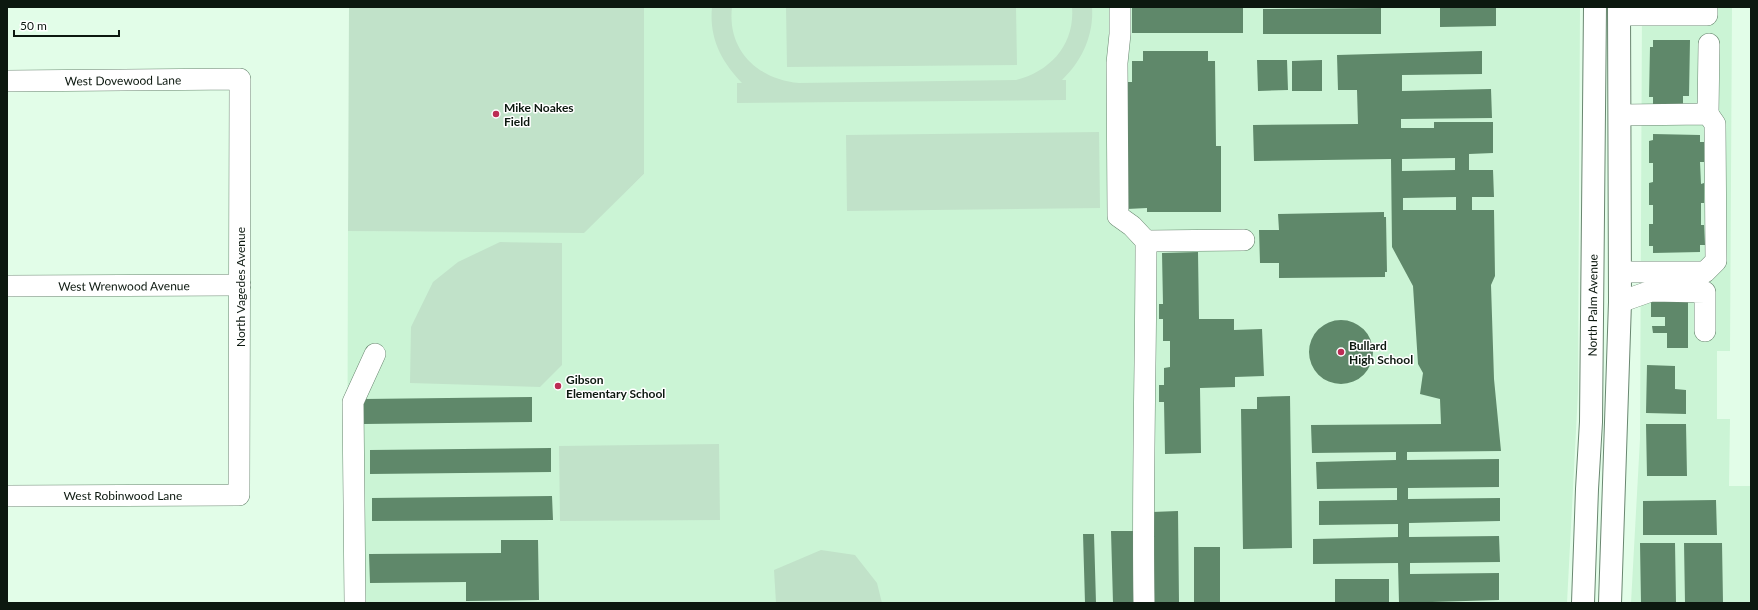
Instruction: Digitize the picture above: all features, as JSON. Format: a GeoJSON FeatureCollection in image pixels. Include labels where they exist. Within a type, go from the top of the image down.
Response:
{"type":"FeatureCollection","features":[{"type":"Feature","properties":{"kind":"main road","name":"North Palm Avenue"},"geometry":{"type":"LineString","coordinates":[[1583,603],[1591,422],[1595,7]]}},
{"type":"Feature","properties":{"kind":"main road"},"geometry":{"type":"LineString","coordinates":[[1610,603],[1620,302],[1620,11]]}},
{"type":"Feature","properties":{"kind":"main road"},"geometry":{"type":"LineString","coordinates":[[1593,241],[1620,241]]}},
{"type":"Feature","properties":{"kind":"street"},"geometry":{"type":"LineString","coordinates":[[1120,7],[1120,34],[1117,63],[1118,216],[1132,226],[1146,241],[1146,425],[1143,498],[1144,603]]}},
{"type":"Feature","properties":{"kind":"street"},"geometry":{"type":"LineString","coordinates":[[1620,11],[1707,15],[1707,7]]}},
{"type":"Feature","properties":{"kind":"street"},"geometry":{"type":"LineString","coordinates":[[1620,272],[1705,272],[1716,261],[1715,124],[1708,114],[1710,44]]}},
{"type":"Feature","properties":{"kind":"street","name":"West Dovewood Lane"},"geometry":{"type":"LineString","coordinates":[[7,81],[240,79]]}},
{"type":"Feature","properties":{"kind":"street","name":"North Vagedes Avenue"},"geometry":{"type":"LineString","coordinates":[[239,495],[240,79]]}},
{"type":"Feature","properties":{"kind":"street"},"geometry":{"type":"LineString","coordinates":[[1620,115],[1708,114]]}},
{"type":"Feature","properties":{"kind":"street"},"geometry":{"type":"LineString","coordinates":[[1146,241],[1244,240]]}},
{"type":"Feature","properties":{"kind":"street","name":"West Wrenwood Avenue"},"geometry":{"type":"LineString","coordinates":[[7,286],[240,285]]}},
{"type":"Feature","properties":{"kind":"street"},"geometry":{"type":"LineString","coordinates":[[1620,302],[1651,291],[1705,292],[1705,332]]}},
{"type":"Feature","properties":{"kind":"street"},"geometry":{"type":"LineString","coordinates":[[355,603],[352,402],[375,354]]}},
{"type":"Feature","properties":{"kind":"street","name":"West Robinwood Lane"},"geometry":{"type":"LineString","coordinates":[[7,496],[239,495]]}},
{"type":"Feature","properties":{"kind":"shaded area","name":"Mike Noakes Field"},"geometry":{"type":"Polygon","coordinates":[[[349,7],[644,7],[644,174],[584,233],[348,231],[349,7]]]}},
{"type":"Feature","properties":{"kind":"shaded area","name":"Bullard High School"},"geometry":{"type":"Polygon","coordinates":[[[644,7],[1580,7],[1578,392],[1567,603],[347,603],[348,231],[584,232],[644,174],[644,7]]]}},
{"type":"Feature","properties":{"kind":"shaded area"},"geometry":{"type":"Polygon","coordinates":[[[712,7],[732,7],[734,36],[740,49],[748,60],[758,69],[784,80],[799,83],[1016,80],[1029,76],[1040,70],[1050,63],[1058,54],[1065,44],[1069,33],[1072,20],[1072,7],[1092,7],[1092,17],[1089,37],[1081,56],[1062,80],[1066,80],[1066,100],[737,103],[737,83],[742,83],[728,66],[718,48],[712,29],[712,7]]]}},
{"type":"Feature","properties":{"kind":"shaded area"},"geometry":{"type":"Polygon","coordinates":[[[786,7],[1016,7],[1017,65],[787,67],[786,7]]]}},
{"type":"Feature","properties":{"kind":"shaded area"},"geometry":{"type":"Polygon","coordinates":[[[1642,7],[1732,7],[1730,351],[1717,351],[1717,419],[1730,419],[1729,486],[1751,486],[1751,603],[1631,603],[1640,439],[1642,7]]]}},
{"type":"Feature","properties":{"kind":"shaded area"},"geometry":{"type":"Polygon","coordinates":[[[1099,132],[1100,208],[847,211],[846,135],[1099,132]]]}},
{"type":"Feature","properties":{"kind":"shaded area"},"geometry":{"type":"Polygon","coordinates":[[[500,242],[562,243],[562,365],[540,387],[410,383],[411,327],[433,282],[458,262],[500,242]]]}},
{"type":"Feature","properties":{"kind":"shaded area"},"geometry":{"type":"Polygon","coordinates":[[[719,444],[720,520],[560,521],[559,446],[719,444]]]}},
{"type":"Feature","properties":{"kind":"shaded area"},"geometry":{"type":"Polygon","coordinates":[[[821,550],[855,555],[877,583],[882,603],[776,603],[774,570],[821,550]]]}},
{"type":"Feature","properties":{"kind":"building"},"geometry":{"type":"Polygon","coordinates":[[[1243,7],[1243,33],[1132,33],[1132,8],[1243,7]]]}},
{"type":"Feature","properties":{"kind":"building"},"geometry":{"type":"Polygon","coordinates":[[[1440,7],[1496,7],[1496,26],[1440,27],[1440,7]]]}},
{"type":"Feature","properties":{"kind":"building"},"geometry":{"type":"Polygon","coordinates":[[[1381,8],[1381,34],[1263,34],[1263,9],[1381,8]]]}},
{"type":"Feature","properties":{"kind":"building"},"geometry":{"type":"Polygon","coordinates":[[[1653,40],[1690,40],[1689,96],[1683,96],[1683,104],[1653,104],[1653,97],[1649,97],[1650,47],[1653,47],[1653,40]]]}},
{"type":"Feature","properties":{"kind":"building"},"geometry":{"type":"Polygon","coordinates":[[[1143,51],[1208,51],[1208,61],[1215,61],[1216,146],[1221,146],[1221,212],[1147,212],[1147,208],[1127,209],[1126,82],[1132,82],[1132,61],[1143,61],[1143,51]]]}},
{"type":"Feature","properties":{"kind":"building"},"geometry":{"type":"Polygon","coordinates":[[[1482,51],[1482,74],[1402,75],[1402,91],[1491,89],[1492,118],[1401,119],[1401,128],[1434,128],[1434,122],[1493,122],[1493,153],[1469,154],[1469,170],[1493,170],[1494,197],[1472,197],[1472,210],[1494,210],[1495,276],[1491,285],[1494,379],[1501,451],[1407,452],[1407,460],[1499,459],[1499,487],[1408,488],[1408,499],[1500,498],[1500,521],[1409,523],[1409,537],[1499,536],[1500,562],[1410,563],[1410,574],[1499,573],[1499,600],[1399,603],[1398,563],[1313,564],[1313,539],[1398,537],[1398,524],[1319,525],[1319,501],[1397,500],[1397,488],[1317,489],[1316,462],[1396,460],[1396,452],[1312,453],[1311,425],[1441,424],[1440,399],[1420,394],[1423,373],[1418,364],[1413,286],[1392,247],[1391,159],[1254,161],[1253,125],[1358,124],[1357,90],[1338,90],[1337,55],[1482,51]],[[1455,158],[1402,159],[1402,171],[1455,170],[1455,158]],[[1456,197],[1403,198],[1403,210],[1456,210],[1456,197]]]}},
{"type":"Feature","properties":{"kind":"building"},"geometry":{"type":"Polygon","coordinates":[[[1257,60],[1287,60],[1288,90],[1258,91],[1257,60]]]}},
{"type":"Feature","properties":{"kind":"building"},"geometry":{"type":"Polygon","coordinates":[[[1322,60],[1322,91],[1292,91],[1292,61],[1322,60]]]}},
{"type":"Feature","properties":{"kind":"building"},"geometry":{"type":"Polygon","coordinates":[[[1653,134],[1700,135],[1700,142],[1704,142],[1704,162],[1700,162],[1701,184],[1704,183],[1704,203],[1701,203],[1701,225],[1704,225],[1705,245],[1700,245],[1700,252],[1653,253],[1653,246],[1649,246],[1649,224],[1653,224],[1653,205],[1649,205],[1649,183],[1653,182],[1653,163],[1649,163],[1649,141],[1653,140],[1653,134]]]}},
{"type":"Feature","properties":{"kind":"building"},"geometry":{"type":"Polygon","coordinates":[[[1384,212],[1384,217],[1386,217],[1387,272],[1385,272],[1385,277],[1279,278],[1279,263],[1260,263],[1259,230],[1279,230],[1278,214],[1384,212]]]}},
{"type":"Feature","properties":{"kind":"building"},"geometry":{"type":"Polygon","coordinates":[[[1198,252],[1199,319],[1234,319],[1234,330],[1262,329],[1264,376],[1235,377],[1235,387],[1200,388],[1201,453],[1165,454],[1164,402],[1159,402],[1159,385],[1164,385],[1164,368],[1170,367],[1170,341],[1163,341],[1163,319],[1159,319],[1159,304],[1163,304],[1162,253],[1198,252]]]}},
{"type":"Feature","properties":{"kind":"building"},"geometry":{"type":"Polygon","coordinates":[[[1688,297],[1688,348],[1667,348],[1667,333],[1653,333],[1652,326],[1665,326],[1665,317],[1651,317],[1651,301],[1688,297]]]}},
{"type":"Feature","properties":{"kind":"building"},"geometry":{"type":"Polygon","coordinates":[[[1341,320],[1353,322],[1364,329],[1371,340],[1373,352],[1371,364],[1364,375],[1353,382],[1341,384],[1329,382],[1318,375],[1311,364],[1309,352],[1311,340],[1318,329],[1329,322],[1341,320]]]}},
{"type":"Feature","properties":{"kind":"building"},"geometry":{"type":"Polygon","coordinates":[[[1647,365],[1675,366],[1675,389],[1686,390],[1686,414],[1646,413],[1647,365]]]}},
{"type":"Feature","properties":{"kind":"building"},"geometry":{"type":"Polygon","coordinates":[[[1290,396],[1292,548],[1243,549],[1241,409],[1257,409],[1257,397],[1290,396]]]}},
{"type":"Feature","properties":{"kind":"building"},"geometry":{"type":"Polygon","coordinates":[[[532,397],[532,422],[364,424],[364,399],[532,397]]]}},
{"type":"Feature","properties":{"kind":"building"},"geometry":{"type":"Polygon","coordinates":[[[1646,424],[1686,424],[1687,476],[1647,476],[1646,424]]]}},
{"type":"Feature","properties":{"kind":"building"},"geometry":{"type":"Polygon","coordinates":[[[551,448],[551,472],[370,474],[370,450],[551,448]]]}},
{"type":"Feature","properties":{"kind":"building"},"geometry":{"type":"Polygon","coordinates":[[[552,496],[553,520],[372,521],[372,498],[552,496]]]}},
{"type":"Feature","properties":{"kind":"building"},"geometry":{"type":"Polygon","coordinates":[[[1716,500],[1717,535],[1643,535],[1643,501],[1716,500]]]}},
{"type":"Feature","properties":{"kind":"building"},"geometry":{"type":"Polygon","coordinates":[[[1178,511],[1179,603],[1153,603],[1152,512],[1178,511]]]}},
{"type":"Feature","properties":{"kind":"building"},"geometry":{"type":"Polygon","coordinates":[[[1111,531],[1136,531],[1137,603],[1113,603],[1111,531]]]}},
{"type":"Feature","properties":{"kind":"building"},"geometry":{"type":"Polygon","coordinates":[[[1083,534],[1094,534],[1096,603],[1085,603],[1083,534]]]}},
{"type":"Feature","properties":{"kind":"building"},"geometry":{"type":"Polygon","coordinates":[[[501,540],[538,540],[539,600],[466,601],[466,582],[370,583],[369,554],[501,553],[501,540]]]}},
{"type":"Feature","properties":{"kind":"building"},"geometry":{"type":"Polygon","coordinates":[[[1640,543],[1675,543],[1676,603],[1641,603],[1640,543]]]}},
{"type":"Feature","properties":{"kind":"building"},"geometry":{"type":"Polygon","coordinates":[[[1684,543],[1722,543],[1723,603],[1685,603],[1684,543]]]}},
{"type":"Feature","properties":{"kind":"building"},"geometry":{"type":"Polygon","coordinates":[[[1194,547],[1220,547],[1220,603],[1194,603],[1194,547]]]}},
{"type":"Feature","properties":{"kind":"building"},"geometry":{"type":"Polygon","coordinates":[[[1335,579],[1389,579],[1389,603],[1335,603],[1335,579]]]}},
{"type":"Feature","properties":{"kind":"place","name":"Mike Noakes Field"},"geometry":{"type":"Point","coordinates":[496,114]}},
{"type":"Feature","properties":{"kind":"place","name":"Bullard High School"},"geometry":{"type":"Point","coordinates":[1341,352]}},
{"type":"Feature","properties":{"kind":"place","name":"Gibson Elementary School"},"geometry":{"type":"Point","coordinates":[558,386]}}]}
